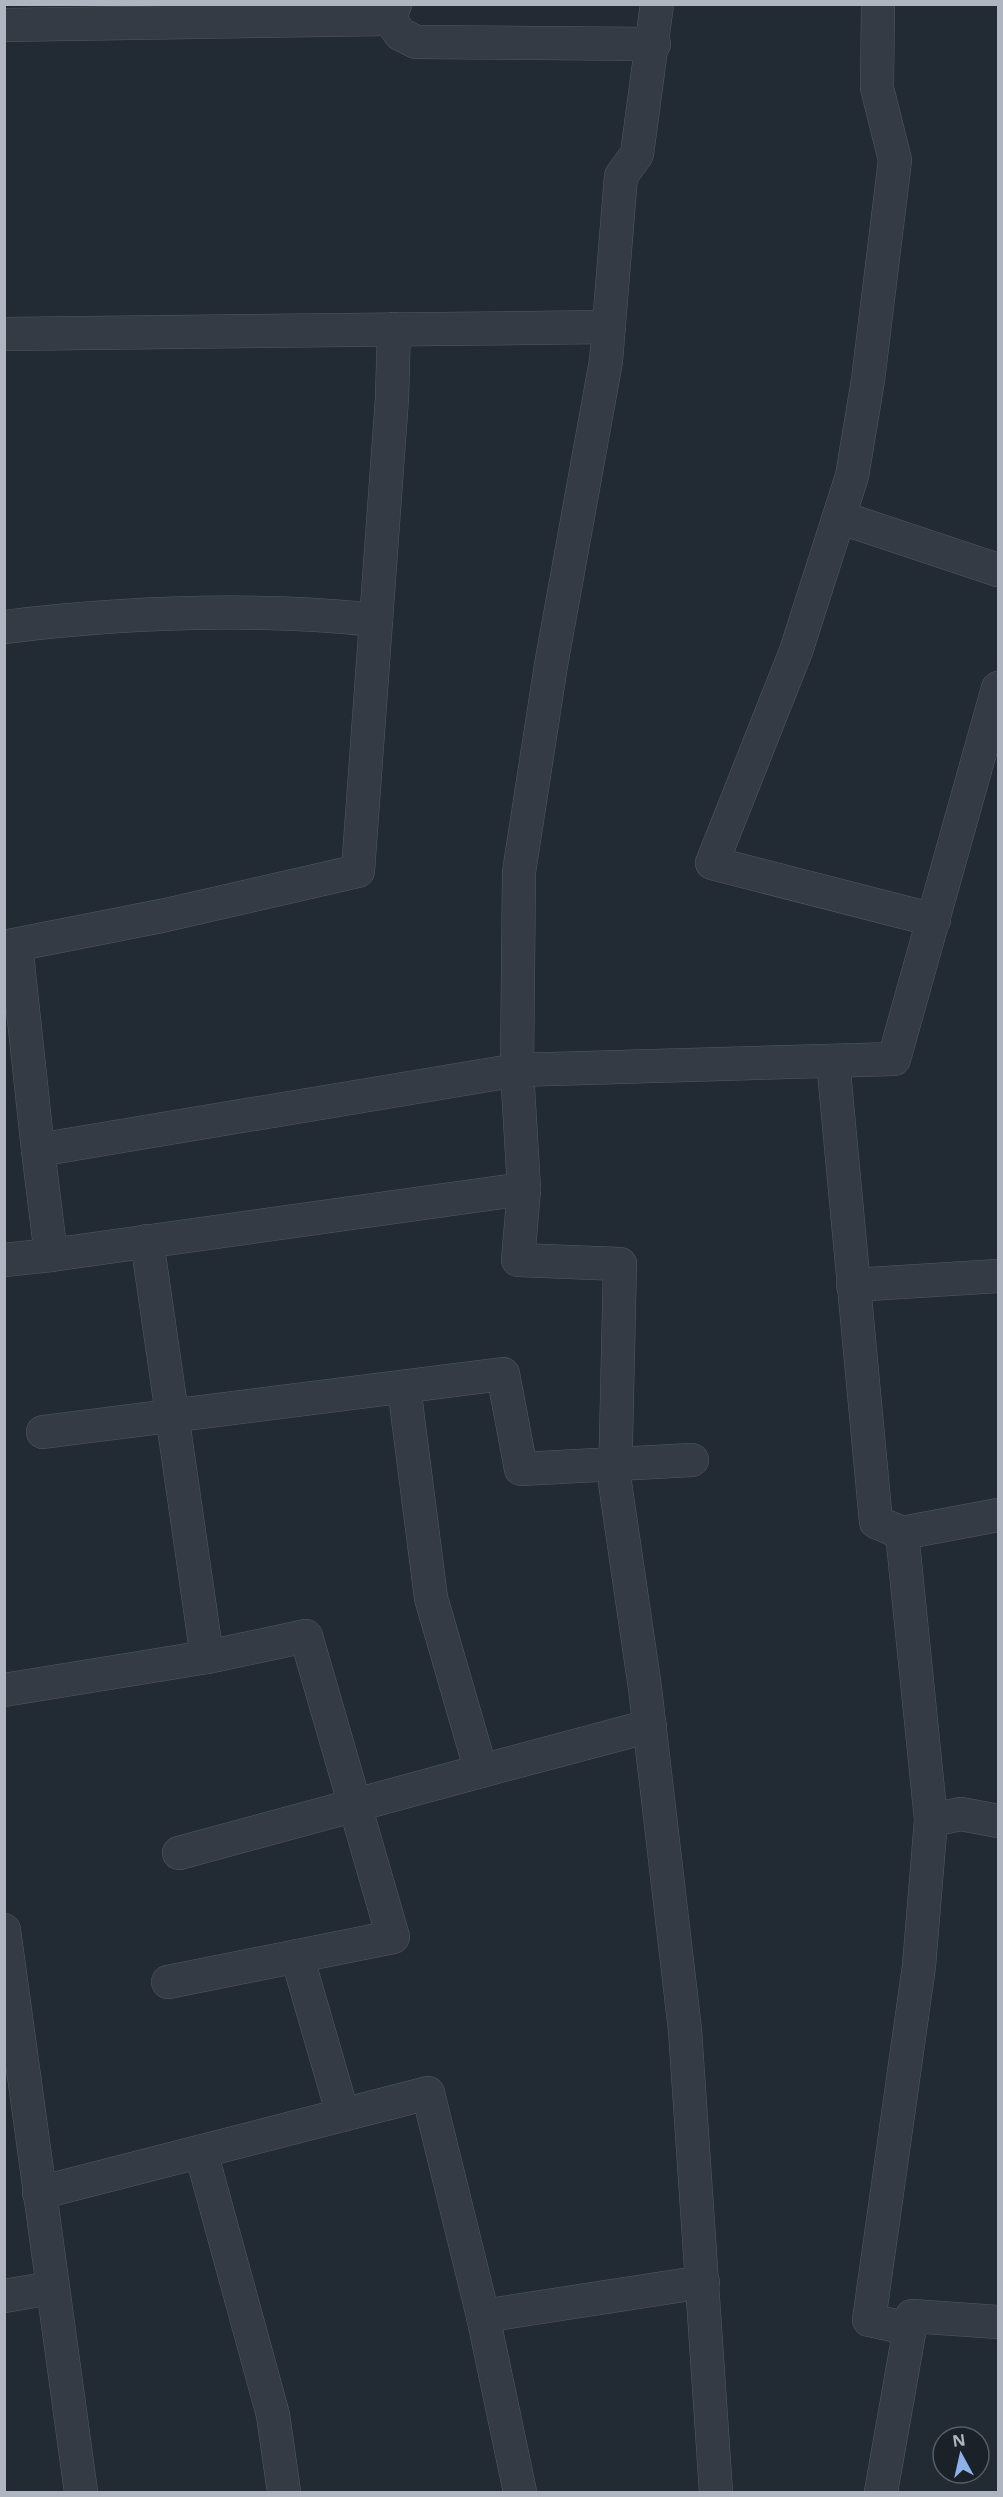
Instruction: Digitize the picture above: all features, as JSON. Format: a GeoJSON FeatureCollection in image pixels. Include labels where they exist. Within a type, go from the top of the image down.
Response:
{"type":"FeatureCollection","features":[{"type":"Feature","properties":{"kind":"street"},"geometry":{"type":"LineString","coordinates":[[657,4],[654,44],[637,154],[621,176],[606,361],[551,665],[519,872],[517,1070],[524,1189],[518,1260],[620,1264],[615,1483],[650,1726],[685,2030],[716,2493]]}},
{"type":"Feature","properties":{"kind":"street"},"geometry":{"type":"LineString","coordinates":[[878,4],[877,88],[895,160],[868,380],[852,476],[796,651],[712,863],[934,920]]}},
{"type":"Feature","properties":{"kind":"street"},"geometry":{"type":"LineString","coordinates":[[4,25],[393,12],[400,34],[416,42],[654,44]]}},
{"type":"Feature","properties":{"kind":"street"},"geometry":{"type":"LineString","coordinates":[[4,334],[609,327]]}},
{"type":"Feature","properties":{"kind":"street"},"geometry":{"type":"LineString","coordinates":[[51,1255],[10,946],[166,915],[358,871],[392,398],[394,329]]}},
{"type":"Feature","properties":{"kind":"street"},"geometry":{"type":"LineString","coordinates":[[839,518],[999,570]]}},
{"type":"Feature","properties":{"kind":"street"},"geometry":{"type":"LineString","coordinates":[[4,627],[193,613],[323,615],[376,620]]}},
{"type":"Feature","properties":{"kind":"street"},"geometry":{"type":"LineString","coordinates":[[38,1150],[517,1070],[894,1059],[999,688]]}},
{"type":"Feature","properties":{"kind":"street"},"geometry":{"type":"LineString","coordinates":[[833,1061],[876,1522],[902,1533],[999,1515]]}},
{"type":"Feature","properties":{"kind":"street"},"geometry":{"type":"LineString","coordinates":[[4,1260],[524,1189]]}},
{"type":"Feature","properties":{"kind":"street"},"geometry":{"type":"LineString","coordinates":[[147,1241],[207,1658]]}},
{"type":"Feature","properties":{"kind":"street"},"geometry":{"type":"LineString","coordinates":[[853,1285],[999,1276]]}},
{"type":"Feature","properties":{"kind":"street"},"geometry":{"type":"LineString","coordinates":[[43,1432],[502,1374],[521,1469],[692,1460]]}},
{"type":"Feature","properties":{"kind":"street"},"geometry":{"type":"LineString","coordinates":[[404,1387],[430,1598],[481,1771]]}},
{"type":"Feature","properties":{"kind":"street"},"geometry":{"type":"LineString","coordinates":[[902,1533],[931,1820],[919,1966],[869,2320],[910,2330]]}},
{"type":"Feature","properties":{"kind":"street"},"geometry":{"type":"LineString","coordinates":[[4,1690],[207,1658],[306,1636],[393,1937],[168,1982]]}},
{"type":"Feature","properties":{"kind":"street"},"geometry":{"type":"LineString","coordinates":[[179,1853],[650,1726]]}},
{"type":"Feature","properties":{"kind":"street"},"geometry":{"type":"LineString","coordinates":[[931,1820],[961,1814],[999,1821]]}},
{"type":"Feature","properties":{"kind":"street"},"geometry":{"type":"LineString","coordinates":[[4,1930],[81,2493]]}},
{"type":"Feature","properties":{"kind":"street"},"geometry":{"type":"LineString","coordinates":[[297,1956],[343,2115]]}},
{"type":"Feature","properties":{"kind":"street"},"geometry":{"type":"LineString","coordinates":[[39,2193],[428,2093],[483,2316],[520,2493]]}},
{"type":"Feature","properties":{"kind":"street"},"geometry":{"type":"LineString","coordinates":[[201,2152],[273,2415],[284,2493]]}},
{"type":"Feature","properties":{"kind":"street"},"geometry":{"type":"LineString","coordinates":[[483,2316],[703,2282]]}},
{"type":"Feature","properties":{"kind":"street"},"geometry":{"type":"LineString","coordinates":[[4,2296],[52,2288]]}},
{"type":"Feature","properties":{"kind":"street"},"geometry":{"type":"LineString","coordinates":[[881,2493],[912,2316],[999,2322]]}}]}
